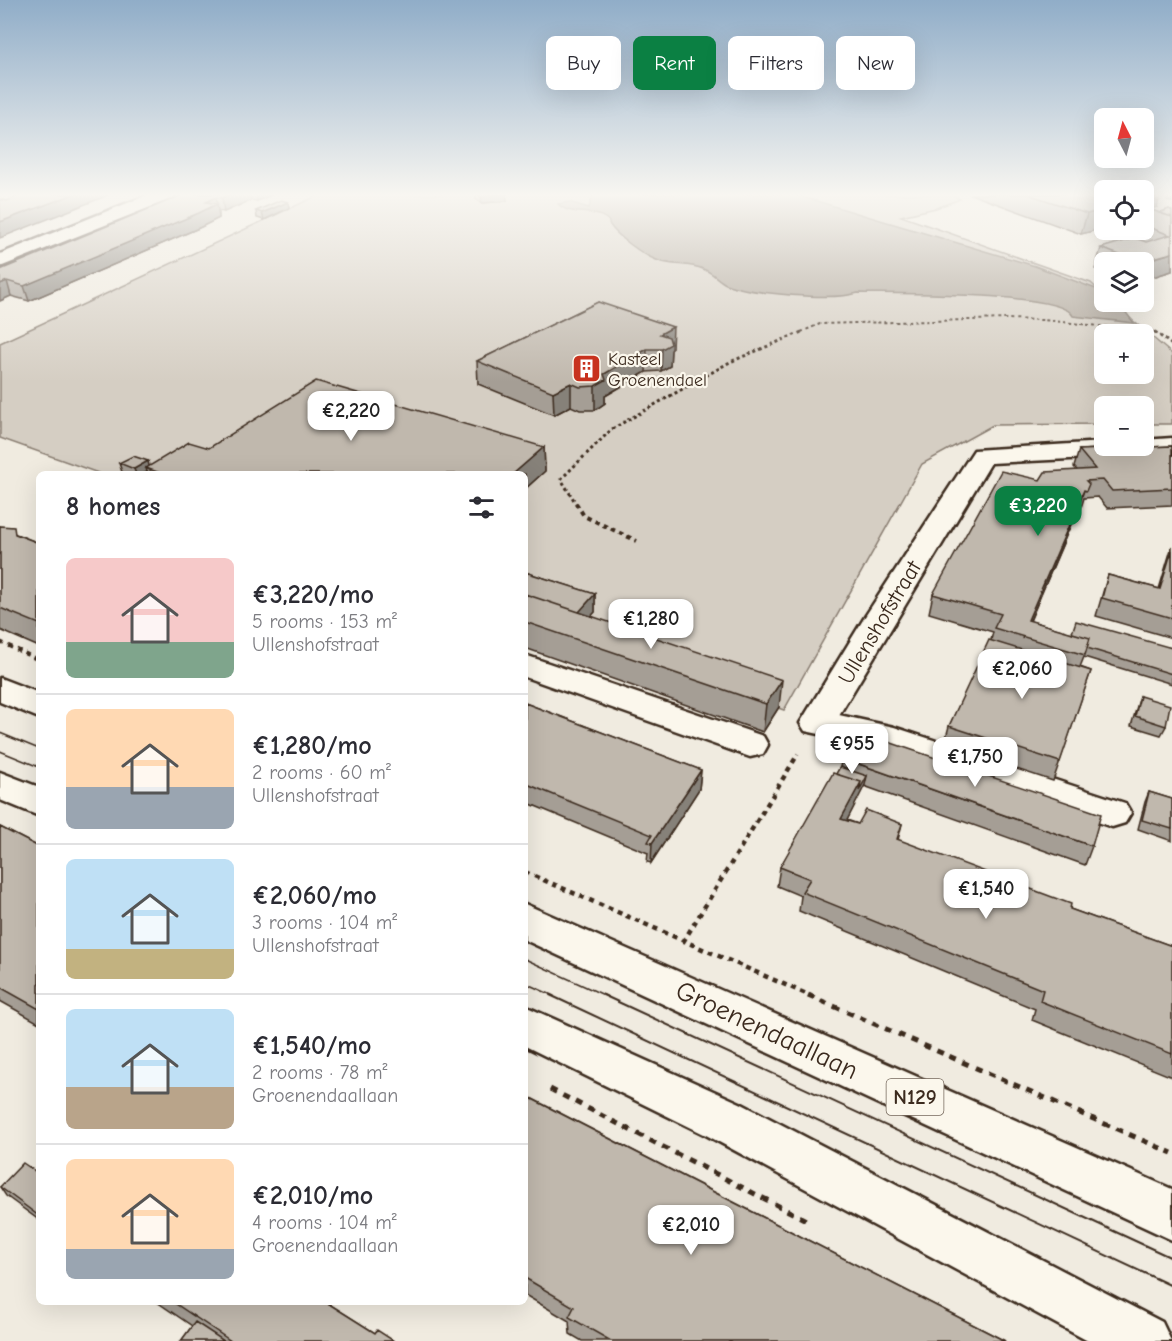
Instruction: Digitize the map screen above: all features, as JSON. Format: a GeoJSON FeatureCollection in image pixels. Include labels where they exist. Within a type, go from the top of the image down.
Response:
{"type":"FeatureCollection","features":[{"type":"Feature","properties":{"kind":"street","name":"Ullenshofstraat"},"geometry":{"type":"LineString","coordinates":[[817,723],[882,615],[983,456],[1172,446]]}},
{"type":"Feature","properties":{"kind":"street"},"geometry":{"type":"LineString","coordinates":[[528,666],[750,746]]}},
{"type":"Feature","properties":{"kind":"street"},"geometry":{"type":"LineString","coordinates":[[0,689],[36,706]]}},
{"type":"Feature","properties":{"kind":"street"},"geometry":{"type":"LineString","coordinates":[[817,723],[882,735],[1112,813]]}},
{"type":"Feature","properties":{"kind":"street"},"geometry":{"type":"LineString","coordinates":[[0,785],[36,801]]}},
{"type":"Feature","properties":{"kind":"street","name":"Groenendaallaan"},"geometry":{"type":"LineString","coordinates":[[528,922],[1172,1215]]}},
{"type":"Feature","properties":{"kind":"street"},"geometry":{"type":"LineString","coordinates":[[528,1026],[723,1119],[1143,1341]]}},
{"type":"Feature","properties":{"kind":"path"},"geometry":{"type":"LineString","coordinates":[[637,541],[584,516],[561,479],[612,429],[730,362],[820,324],[1044,320],[1155,332],[1172,345]]}},
{"type":"Feature","properties":{"kind":"path"},"geometry":{"type":"LineString","coordinates":[[0,642],[36,659]]}},
{"type":"Feature","properties":{"kind":"path"},"geometry":{"type":"LineString","coordinates":[[660,981],[817,723]]}},
{"type":"Feature","properties":{"kind":"path"},"geometry":{"type":"LineString","coordinates":[[528,873],[1172,1153]]}},
{"type":"Feature","properties":{"kind":"path"},"geometry":{"type":"LineString","coordinates":[[546,1087],[819,1227]]}},
{"type":"Feature","properties":{"kind":"shaded area"},"geometry":{"type":"Polygon","coordinates":[[[186,257],[1016,257],[1091,283],[1094,286],[1094,312],[1123,312],[1137,324],[1094,324],[1094,384],[1154,384],[1154,339],[1172,354],[1172,424],[1154,424],[1154,396],[1094,396],[1094,424],[993,425],[922,464],[784,710],[528,621],[528,471],[93,471],[0,438],[0,343],[186,257]]]}},
{"type":"Feature","properties":{"kind":"shaded area"},"geometry":{"type":"Polygon","coordinates":[[[650,257],[1003,257],[1094,288],[1094,312],[1126,312],[1134,323],[1073,316],[1062,308],[1040,302],[1009,298],[973,295],[858,293],[812,296],[754,291],[726,284],[697,267],[660,261],[650,257]]]}},
{"type":"Feature","properties":{"kind":"building"},"geometry":{"type":"Polygon","coordinates":[[[33,257],[95,257],[24,286],[7,281],[0,284],[0,270],[33,257]]]}},
{"type":"Feature","properties":{"kind":"building"},"geometry":{"type":"Polygon","coordinates":[[[598,302],[673,327],[660,334],[669,337],[671,344],[662,349],[647,349],[604,374],[606,380],[595,386],[580,387],[571,383],[553,392],[477,361],[598,302]]]}},
{"type":"Feature","properties":{"kind":"building"},"geometry":{"type":"Polygon","coordinates":[[[316,381],[544,447],[516,471],[154,471],[146,468],[189,442],[209,448],[316,381]]]}},
{"type":"Feature","properties":{"kind":"building"},"geometry":{"type":"Polygon","coordinates":[[[1172,446],[1172,488],[1112,491],[1103,480],[1086,481],[1089,484],[1086,491],[1084,490],[1028,620],[1090,638],[1085,655],[994,628],[1001,614],[933,594],[1001,471],[1040,480],[1045,472],[1095,469],[1079,450],[1094,449],[1094,456],[1154,456],[1154,447],[1172,446]]]}},
{"type":"Feature","properties":{"kind":"building"},"geometry":{"type":"Polygon","coordinates":[[[133,456],[148,461],[134,469],[119,463],[133,456]]]}},
{"type":"Feature","properties":{"kind":"building"},"geometry":{"type":"Polygon","coordinates":[[[0,526],[14,527],[15,534],[36,542],[36,623],[0,608],[0,526]]]}},
{"type":"Feature","properties":{"kind":"building"},"geometry":{"type":"Polygon","coordinates":[[[1172,550],[1172,618],[1102,598],[1108,575],[1160,589],[1172,550]]]}},
{"type":"Feature","properties":{"kind":"building"},"geometry":{"type":"Polygon","coordinates":[[[528,573],[595,594],[579,612],[528,595],[528,573]]]}},
{"type":"Feature","properties":{"kind":"building"},"geometry":{"type":"Polygon","coordinates":[[[528,595],[782,680],[766,704],[528,623],[528,595]]]}},
{"type":"Feature","properties":{"kind":"building"},"geometry":{"type":"Polygon","coordinates":[[[1076,621],[1172,648],[1172,674],[1087,648],[1090,638],[1072,633],[1076,621]]]}},
{"type":"Feature","properties":{"kind":"building"},"geometry":{"type":"Polygon","coordinates":[[[989,640],[1091,671],[1060,762],[949,726],[989,640]]]}},
{"type":"Feature","properties":{"kind":"building"},"geometry":{"type":"Polygon","coordinates":[[[1140,696],[1170,705],[1166,726],[1135,716],[1140,696]]]}},
{"type":"Feature","properties":{"kind":"building"},"geometry":{"type":"Polygon","coordinates":[[[528,704],[701,770],[652,843],[648,842],[652,835],[528,784],[528,704]]]}},
{"type":"Feature","properties":{"kind":"building"},"geometry":{"type":"Polygon","coordinates":[[[856,731],[1101,814],[1092,846],[842,758],[856,731]]]}},
{"type":"Feature","properties":{"kind":"building"},"geometry":{"type":"Polygon","coordinates":[[[840,767],[867,776],[859,791],[861,782],[836,774],[840,767]]]}},
{"type":"Feature","properties":{"kind":"building"},"geometry":{"type":"Polygon","coordinates":[[[833,773],[861,782],[841,819],[858,824],[866,810],[902,824],[897,839],[1071,904],[1070,909],[1172,946],[1172,1054],[1040,1001],[1043,990],[802,892],[810,879],[780,867],[833,773]]]}},
{"type":"Feature","properties":{"kind":"building"},"geometry":{"type":"Polygon","coordinates":[[[1149,792],[1172,799],[1172,829],[1142,820],[1149,792]]]}},
{"type":"Feature","properties":{"kind":"building"},"geometry":{"type":"Polygon","coordinates":[[[0,827],[36,845],[36,1007],[0,987],[0,827]]]}},
{"type":"Feature","properties":{"kind":"building"},"geometry":{"type":"Polygon","coordinates":[[[528,1097],[1005,1341],[611,1341],[569,1317],[574,1307],[528,1280],[528,1097]]]}},
{"type":"Feature","properties":{"kind":"building"},"geometry":{"type":"Polygon","coordinates":[[[23,1163],[36,1172],[36,1214],[0,1187],[23,1163]]]}},
{"type":"Feature","properties":{"kind":"building"},"geometry":{"type":"Polygon","coordinates":[[[177,1305],[331,1305],[375,1333],[377,1330],[394,1341],[231,1341],[177,1305]]]}},
{"type":"Feature","properties":{"kind":"building"},"geometry":{"type":"Polygon","coordinates":[[[195,1322],[224,1341],[181,1341],[195,1322]]]}},
{"type":"Feature","properties":{"kind":"tram line"},"geometry":{"type":"LineString","coordinates":[[0,733],[36,748]]}},
{"type":"Feature","properties":{"kind":"tram line"},"geometry":{"type":"LineString","coordinates":[[0,751],[36,766]]}},
{"type":"Feature","properties":{"kind":"tram line"},"geometry":{"type":"LineString","coordinates":[[528,960],[606,996]]}},
{"type":"Feature","properties":{"kind":"tram line"},"geometry":{"type":"LineString","coordinates":[[528,984],[554,996]]}},
{"type":"Feature","properties":{"kind":"tram line"},"geometry":{"type":"LineString","coordinates":[[550,995],[1172,1286]]}},
{"type":"Feature","properties":{"kind":"tram line"},"geometry":{"type":"LineString","coordinates":[[603,995],[1172,1258]]}},
{"type":"Feature","properties":{"kind":"place","name":"Kasteel Groenendael"},"geometry":{"type":"Point","coordinates":[587,369]}}]}
